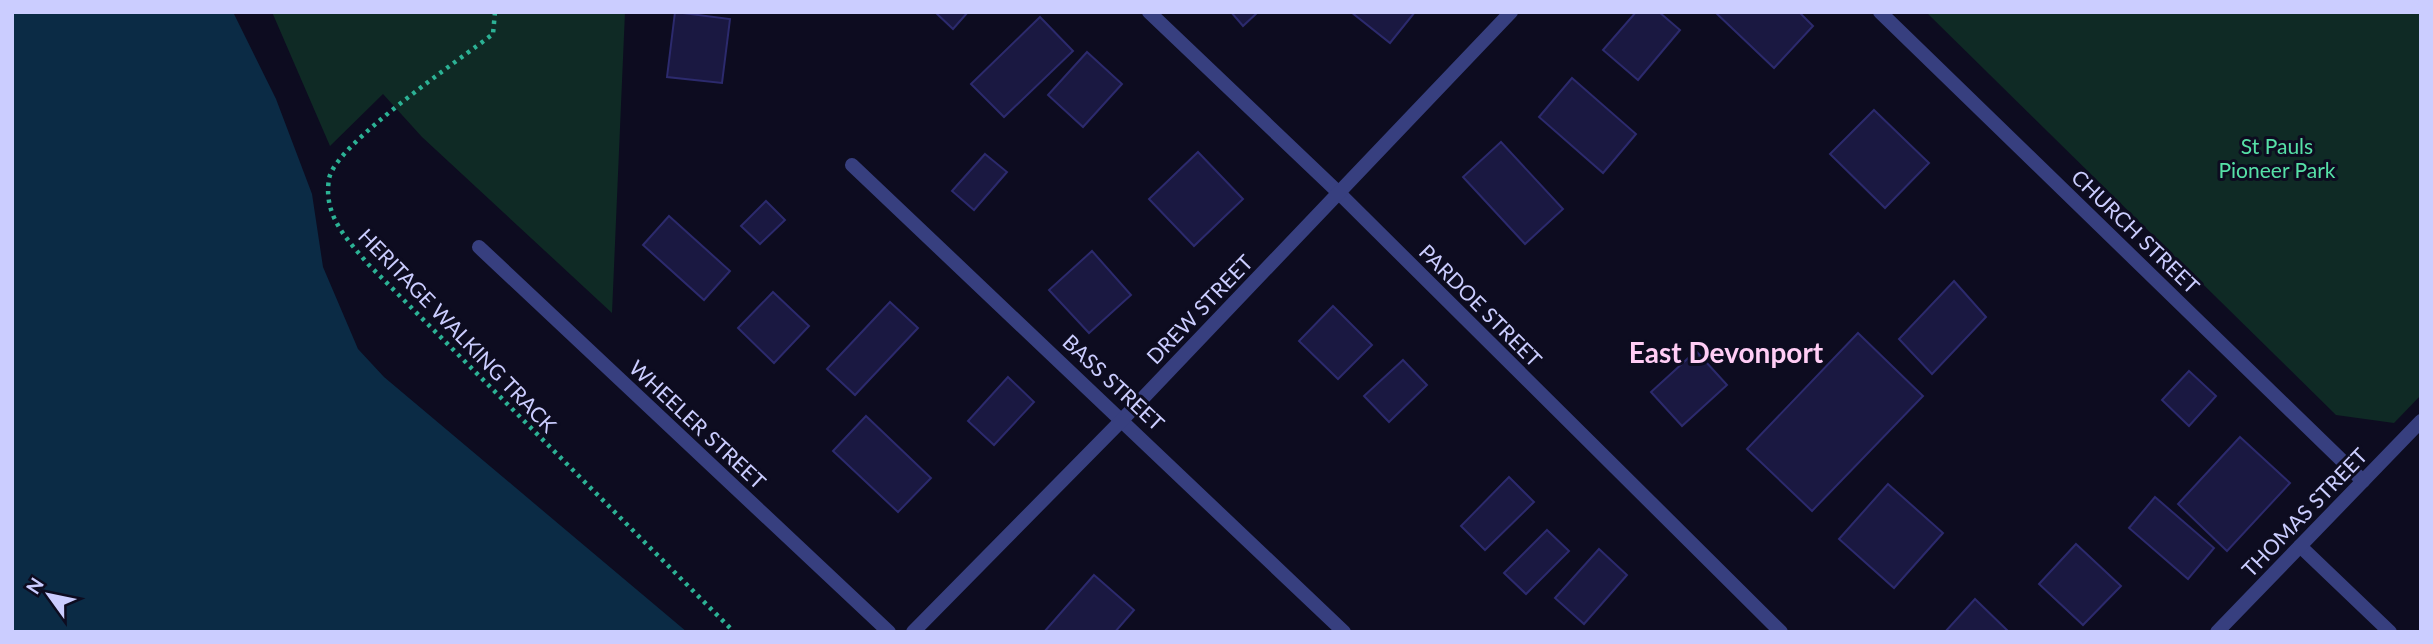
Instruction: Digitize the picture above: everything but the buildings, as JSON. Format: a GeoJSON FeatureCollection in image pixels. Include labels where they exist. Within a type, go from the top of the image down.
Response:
{"type":"FeatureCollection","features":[{"type":"Feature","properties":{"kind":"street","name":"PARDOE STREET"},"geometry":{"type":"LineString","coordinates":[[1149,12],[1339,194],[1780,632]]}},
{"type":"Feature","properties":{"kind":"street","name":"DREW STREET"},"geometry":{"type":"LineString","coordinates":[[913,632],[1123,419],[1511,12]]}},
{"type":"Feature","properties":{"kind":"street","name":"CHURCH STREET"},"geometry":{"type":"LineString","coordinates":[[1880,12],[2363,481]]}},
{"type":"Feature","properties":{"kind":"street","name":"BASS STREET"},"geometry":{"type":"LineString","coordinates":[[852,166],[1123,419],[1344,632]]}},
{"type":"Feature","properties":{"kind":"street","name":"WHEELER STREET"},"geometry":{"type":"LineString","coordinates":[[479,247],[889,632]]}},
{"type":"Feature","properties":{"kind":"street","name":"THOMAS STREET"},"geometry":{"type":"LineString","coordinates":[[2217,632],[2421,421]]}},
{"type":"Feature","properties":{"kind":"street"},"geometry":{"type":"LineString","coordinates":[[2300,546],[2390,632]]}},
{"type":"Feature","properties":{"kind":"path","name":"HERITAGE WALKING TRACK"},"geometry":{"type":"LineString","coordinates":[[495,12],[493,34],[394,108],[338,161],[328,179],[333,222],[368,264],[734,632]]}},
{"type":"Feature","properties":{"kind":"green space"},"geometry":{"type":"Polygon","coordinates":[[[272,12],[625,12],[612,313],[422,137],[383,94],[330,146],[272,12]]]}},
{"type":"Feature","properties":{"kind":"green space","name":"St Pauls Pioneer Park"},"geometry":{"type":"Polygon","coordinates":[[[1926,12],[2421,12],[2421,395],[2394,423],[2336,415],[1926,12]]]}},
{"type":"Feature","properties":{"kind":"water"},"geometry":{"type":"Polygon","coordinates":[[[12,12],[233,12],[276,99],[312,194],[323,267],[358,349],[384,377],[687,632],[12,632],[12,12]]]}},
{"type":"Feature","properties":{"kind":"district","name":"East Devonport"},"geometry":{"type":"Point","coordinates":[1726,352]}}]}
